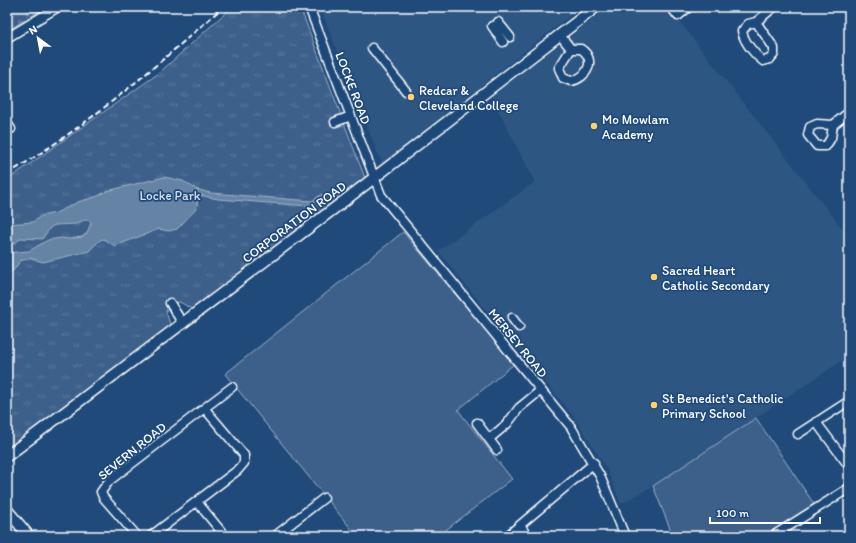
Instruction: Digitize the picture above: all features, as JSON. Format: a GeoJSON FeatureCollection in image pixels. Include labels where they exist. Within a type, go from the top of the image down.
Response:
{"type":"FeatureCollection","features":[{"type":"Feature","properties":{"kind":"main road","name":"CORPORATION ROAD"},"geometry":{"type":"LineString","coordinates":[[7,456],[183,324],[596,7]]}},
{"type":"Feature","properties":{"kind":"main road"},"geometry":{"type":"LineString","coordinates":[[7,510],[29,536]]}},
{"type":"Feature","properties":{"kind":"street"},"geometry":{"type":"LineString","coordinates":[[7,38],[58,7]]}},
{"type":"Feature","properties":{"kind":"street","name":"LOCKE ROAD"},"geometry":{"type":"LineString","coordinates":[[309,7],[374,178]]}},
{"type":"Feature","properties":{"kind":"street"},"geometry":{"type":"LineString","coordinates":[[671,7],[678,16],[689,7]]}},
{"type":"Feature","properties":{"kind":"street"},"geometry":{"type":"LineString","coordinates":[[756,22],[774,48],[774,54],[770,59],[763,61],[758,57],[743,37],[742,30],[748,24],[756,22],[774,7]]}},
{"type":"Feature","properties":{"kind":"street"},"geometry":{"type":"LineString","coordinates":[[495,24],[506,39]]}},
{"type":"Feature","properties":{"kind":"street"},"geometry":{"type":"LineString","coordinates":[[560,35],[571,49]]}},
{"type":"Feature","properties":{"kind":"street"},"geometry":{"type":"LineString","coordinates":[[372,48],[406,91]]}},
{"type":"Feature","properties":{"kind":"street"},"geometry":{"type":"LineString","coordinates":[[833,125],[849,112]]}},
{"type":"Feature","properties":{"kind":"street"},"geometry":{"type":"LineString","coordinates":[[334,122],[351,116]]}},
{"type":"Feature","properties":{"kind":"street","name":"MERSEY ROAD"},"geometry":{"type":"LineString","coordinates":[[374,178],[382,195],[571,427],[594,463],[626,536]]}},
{"type":"Feature","properties":{"kind":"street"},"geometry":{"type":"LineString","coordinates":[[170,303],[183,324]]}},
{"type":"Feature","properties":{"kind":"street"},"geometry":{"type":"LineString","coordinates":[[512,318],[519,327]]}},
{"type":"Feature","properties":{"kind":"street","name":"SEVERN ROAD"},"geometry":{"type":"LineString","coordinates":[[137,536],[103,497],[101,492],[104,487],[109,481],[232,387]]}},
{"type":"Feature","properties":{"kind":"street"},"geometry":{"type":"LineString","coordinates":[[489,439],[507,424],[519,408],[541,390]]}},
{"type":"Feature","properties":{"kind":"street"},"geometry":{"type":"LineString","coordinates":[[798,434],[849,401]]}},
{"type":"Feature","properties":{"kind":"street"},"geometry":{"type":"LineString","coordinates":[[151,536],[238,470],[244,463],[244,456],[205,408]]}},
{"type":"Feature","properties":{"kind":"street"},"geometry":{"type":"LineString","coordinates":[[816,422],[849,466]]}},
{"type":"Feature","properties":{"kind":"street"},"geometry":{"type":"LineString","coordinates":[[477,423],[497,450]]}},
{"type":"Feature","properties":{"kind":"street"},"geometry":{"type":"LineString","coordinates":[[507,536],[594,463]]}},
{"type":"Feature","properties":{"kind":"street"},"geometry":{"type":"LineString","coordinates":[[773,536],[849,488]]}},
{"type":"Feature","properties":{"kind":"street"},"geometry":{"type":"LineString","coordinates":[[274,536],[324,498]]}},
{"type":"Feature","properties":{"kind":"street"},"geometry":{"type":"LineString","coordinates":[[197,502],[225,536]]}},
{"type":"Feature","properties":{"kind":"street"},"geometry":{"type":"LineString","coordinates":[[521,525],[526,536]]}},
{"type":"Feature","properties":{"kind":"shaded area","name":"Redcar & Cleveland College"},"geometry":{"type":"Polygon","coordinates":[[[320,7],[581,7],[382,164],[320,7]]]}},
{"type":"Feature","properties":{"kind":"shaded area","name":"Sacred Heart Catholic Secondary"},"geometry":{"type":"Polygon","coordinates":[[[609,7],[668,7],[849,237],[849,356],[653,486],[621,504],[607,469],[574,417],[438,251],[535,182],[491,96],[609,7]]]}},
{"type":"Feature","properties":{"kind":"shaded area"},"geometry":{"type":"Polygon","coordinates":[[[164,177],[183,181],[196,189],[210,193],[312,201],[322,194],[324,196],[308,206],[218,199],[199,195],[196,209],[177,229],[169,231],[159,229],[115,246],[104,239],[100,240],[89,251],[43,262],[30,258],[20,261],[13,271],[7,272],[7,253],[29,251],[48,240],[82,237],[87,233],[91,223],[89,220],[84,220],[76,224],[54,225],[42,239],[21,238],[15,243],[7,244],[7,224],[33,222],[41,216],[56,213],[78,202],[98,196],[107,191],[164,177]]]}},
{"type":"Feature","properties":{"kind":"green space"},"geometry":{"type":"Polygon","coordinates":[[[7,7],[46,7],[7,31],[7,7]]]}},
{"type":"Feature","properties":{"kind":"green space","name":"Locke Park"},"geometry":{"type":"Polygon","coordinates":[[[232,7],[300,7],[365,178],[193,310],[180,302],[170,303],[166,312],[171,327],[7,451],[7,180],[159,73],[232,7]]]}},
{"type":"Feature","properties":{"kind":"green space"},"geometry":{"type":"Polygon","coordinates":[[[403,232],[514,364],[458,410],[512,479],[438,536],[357,536],[225,374],[403,232]]]}},
{"type":"Feature","properties":{"kind":"green space"},"geometry":{"type":"Polygon","coordinates":[[[756,418],[814,504],[764,536],[673,536],[653,486],[756,418]]]}},
{"type":"Feature","properties":{"kind":"railway"},"geometry":{"type":"LineString","coordinates":[[7,174],[65,137],[92,117],[146,74],[223,7]]}},
{"type":"Feature","properties":{"kind":"place","name":"Redcar & Cleveland College"},"geometry":{"type":"Point","coordinates":[411,97]}},
{"type":"Feature","properties":{"kind":"place","name":"Mo Mowlam Academy"},"geometry":{"type":"Point","coordinates":[594,126]}},
{"type":"Feature","properties":{"kind":"place","name":"Sacred Heart Catholic Secondary"},"geometry":{"type":"Point","coordinates":[654,277]}},
{"type":"Feature","properties":{"kind":"place","name":"St Benedict's Catholic Primary School"},"geometry":{"type":"Point","coordinates":[654,405]}}]}
